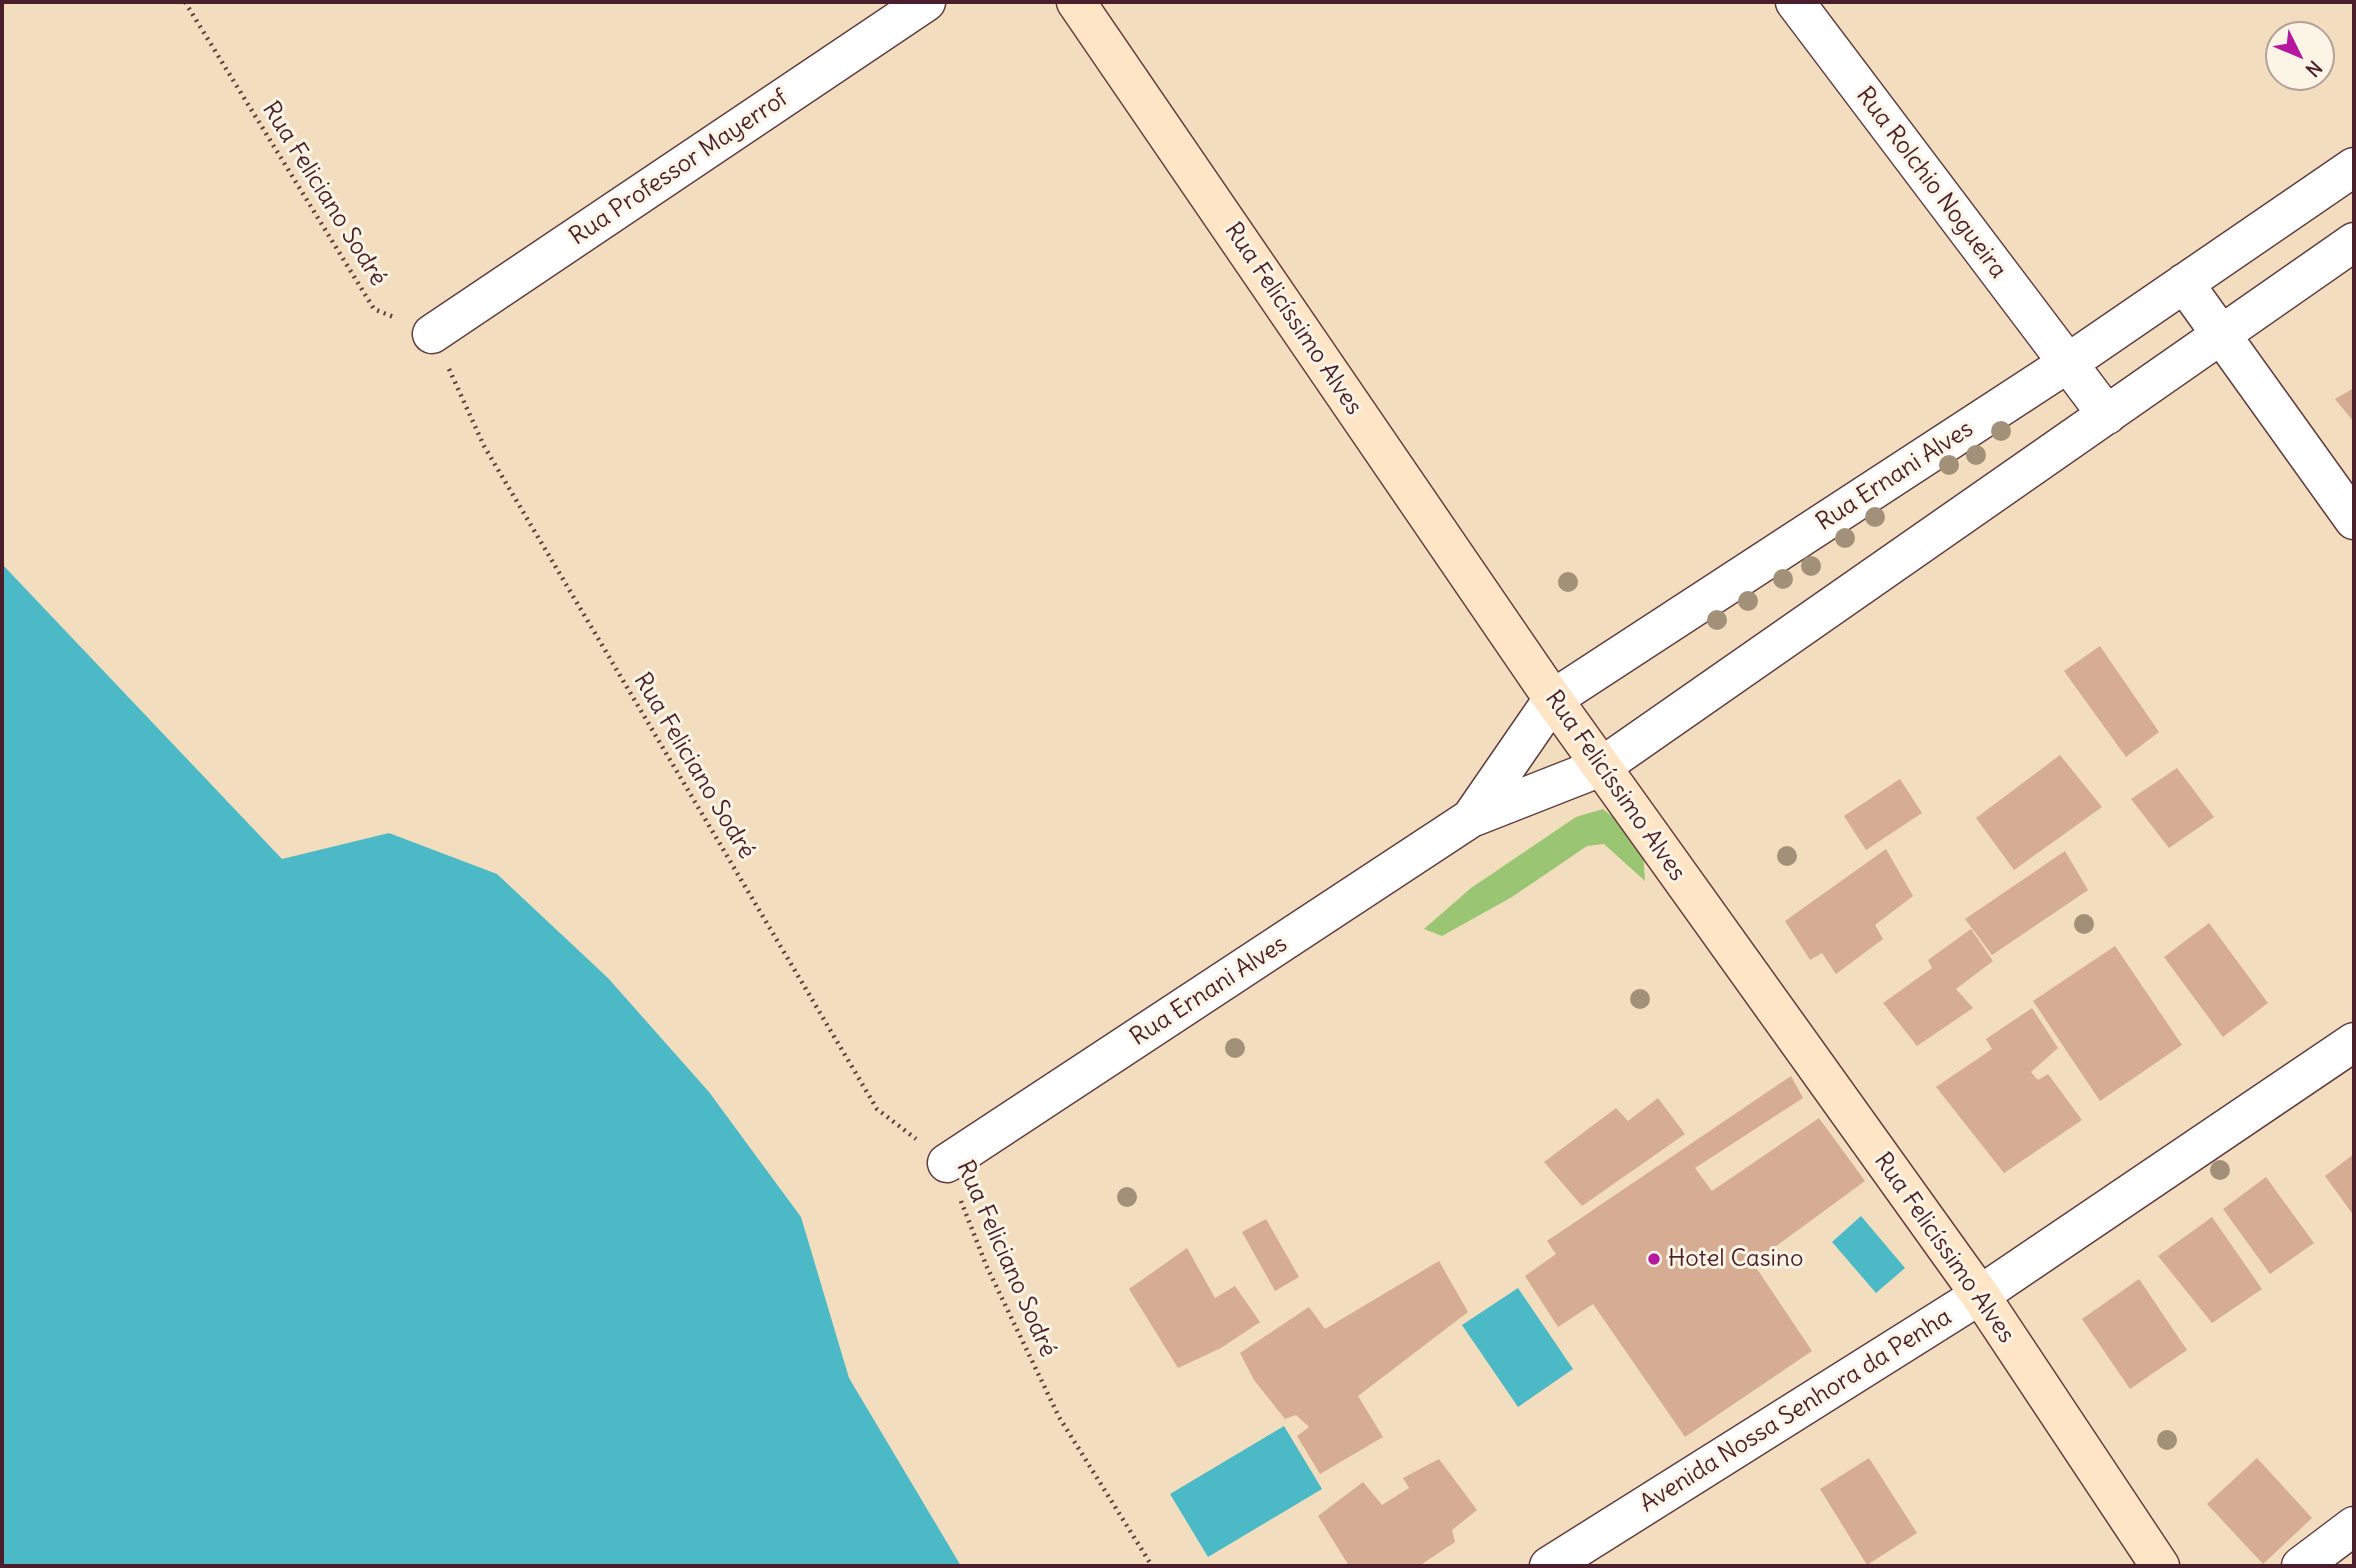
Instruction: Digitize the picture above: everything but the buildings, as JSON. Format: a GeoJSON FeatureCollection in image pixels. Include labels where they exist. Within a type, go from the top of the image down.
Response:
{"type":"FeatureCollection","features":[{"type":"Feature","properties":{"kind":"street","name":"Rua Professor Mayerrof"},"geometry":{"type":"LineString","coordinates":[[432,334],[926,2]]}},
{"type":"Feature","properties":{"kind":"street","name":"Rua Felicíssimo Alves"},"geometry":{"type":"LineString","coordinates":[[1076,2],[1553,699],[1980,1295],[2160,1566]]}},
{"type":"Feature","properties":{"kind":"street","name":"Rua Rolchio Nogueira"},"geometry":{"type":"LineString","coordinates":[[1795,2],[2107,415]]}},
{"type":"Feature","properties":{"kind":"street","name":"Rua Ernani Alves"},"geometry":{"type":"LineString","coordinates":[[1471,818],[1553,699],[2068,363],[2354,167]]}},
{"type":"Feature","properties":{"kind":"street","name":"Rua Ernani Alves"},"geometry":{"type":"LineString","coordinates":[[947,1163],[1471,818],[1601,767],[2354,242]]}},
{"type":"Feature","properties":{"kind":"street"},"geometry":{"type":"LineString","coordinates":[[2184,283],[2354,520]]}},
{"type":"Feature","properties":{"kind":"street","name":"Avenida Nossa Senhora da Penha"},"geometry":{"type":"LineString","coordinates":[[1549,1566],[1980,1295],[2354,1042]]}},
{"type":"Feature","properties":{"kind":"street"},"geometry":{"type":"LineString","coordinates":[[2301,1566],[2354,1526]]}},
{"type":"Feature","properties":{"kind":"path","name":"Rua Feliciano Sodré"},"geometry":{"type":"LineString","coordinates":[[185,2],[374,309],[432,334],[484,446],[877,1109],[947,1163],[986,1265],[1059,1417],[1152,1566]]}},
{"type":"Feature","properties":{"kind":"green space"},"geometry":{"type":"Polygon","coordinates":[[[1603,809],[1626,828],[1643,850],[1645,881],[1604,844],[1587,846],[1512,897],[1442,936],[1424,929],[1471,888],[1576,817],[1603,809]]]}},
{"type":"Feature","properties":{"kind":"water"},"geometry":{"type":"Polygon","coordinates":[[[2,564],[282,859],[389,833],[497,874],[608,978],[709,1092],[801,1217],[849,1378],[961,1566],[2,1566],[2,564]]]}},
{"type":"Feature","properties":{"kind":"water"},"geometry":{"type":"Polygon","coordinates":[[[1861,1216],[1905,1268],[1876,1293],[1832,1242],[1861,1216]]]}},
{"type":"Feature","properties":{"kind":"water"},"geometry":{"type":"Polygon","coordinates":[[[1518,1288],[1573,1369],[1518,1407],[1462,1325],[1518,1288]]]}},
{"type":"Feature","properties":{"kind":"water"},"geometry":{"type":"Polygon","coordinates":[[[1284,1426],[1322,1489],[1208,1557],[1170,1494],[1284,1426]]]}},
{"type":"Feature","properties":{"kind":"place","name":"Hotel Casino"},"geometry":{"type":"Point","coordinates":[1654,1259]}}]}
